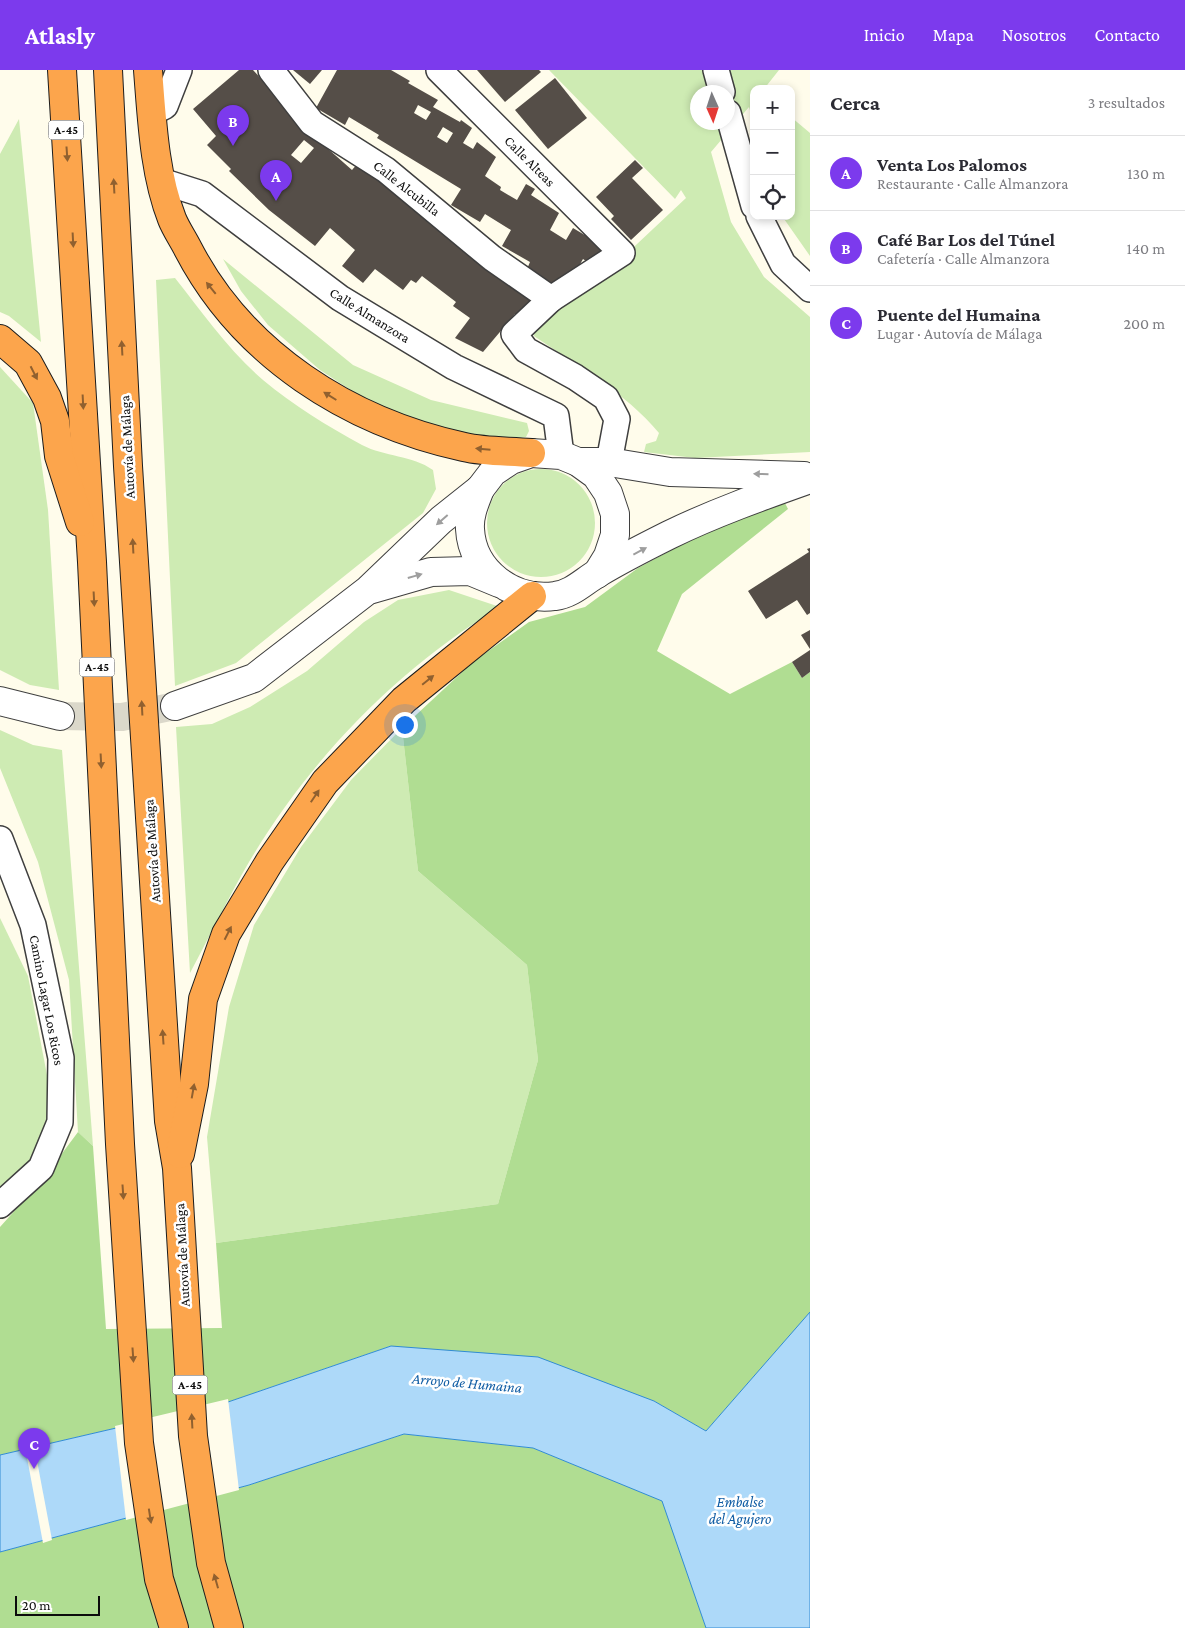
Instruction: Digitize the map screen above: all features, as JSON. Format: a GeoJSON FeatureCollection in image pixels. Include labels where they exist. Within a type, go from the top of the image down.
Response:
{"type":"FeatureCollection","features":[{"type":"Feature","properties":{"kind":"highway","name":"A-45"},"geometry":{"type":"LineString","coordinates":[[62,70],[92,562],[120,1144],[139,1443],[159,1579],[174,1628]]}},
{"type":"Feature","properties":{"kind":"highway","name":"Autovía de Málaga"},"geometry":{"type":"LineString","coordinates":[[108,70],[132,534],[177,1139],[177,1168],[193,1436],[211,1563],[229,1628]]}},
{"type":"Feature","properties":{"kind":"highway"},"geometry":{"type":"LineString","coordinates":[[148,70],[161,181],[172,219],[203,278],[238,321],[286,367],[334,399],[393,427],[465,448],[531,453]]}},
{"type":"Feature","properties":{"kind":"highway"},"geometry":{"type":"LineString","coordinates":[[0,338],[28,363],[47,398],[56,421],[59,456],[92,562]]}},
{"type":"Feature","properties":{"kind":"highway"},"geometry":{"type":"LineString","coordinates":[[177,1139],[194,1084],[203,999],[226,934],[270,861],[325,782],[404,700],[532,596]]}},
{"type":"Feature","properties":{"kind":"street"},"geometry":{"type":"LineString","coordinates":[[152,114],[166,106],[180,70]]}},
{"type":"Feature","properties":{"kind":"street","name":"Calle Alcubilla"},"geometry":{"type":"LineString","coordinates":[[271,70],[312,122],[386,170],[492,258],[551,299]]}},
{"type":"Feature","properties":{"kind":"street","name":"Calle Alteas"},"geometry":{"type":"LineString","coordinates":[[439,70],[622,253],[551,299]]}},
{"type":"Feature","properties":{"kind":"street"},"geometry":{"type":"LineString","coordinates":[[716,70],[720,85]]}},
{"type":"Feature","properties":{"kind":"street"},"geometry":{"type":"LineString","coordinates":[[733,130],[750,192]]}},
{"type":"Feature","properties":{"kind":"street","name":"Calle Almanzora"},"geometry":{"type":"LineString","coordinates":[[161,181],[202,194],[340,298],[454,367],[556,416],[570,458]]}},
{"type":"Feature","properties":{"kind":"street"},"geometry":{"type":"LineString","coordinates":[[761,220],[783,264],[810,289]]}},
{"type":"Feature","properties":{"kind":"street"},"geometry":{"type":"LineString","coordinates":[[551,299],[514,334],[526,350],[575,377],[606,398],[616,419],[609,462]]}},
{"type":"Feature","properties":{"kind":"street"},"geometry":{"type":"LineString","coordinates":[[175,706],[254,678],[368,590],[441,520],[480,489],[493,472],[505,464],[531,453],[609,462],[670,472],[810,478]]}},
{"type":"Feature","properties":{"kind":"street"},"geometry":{"type":"LineString","coordinates":[[570,458],[596,475],[604,487],[615,514],[615,535],[608,556],[596,574]]}},
{"type":"Feature","properties":{"kind":"street"},"geometry":{"type":"LineString","coordinates":[[368,590],[431,572],[470,571],[515,592],[532,596],[556,596],[578,588],[596,574],[669,535],[738,504],[810,478]]}},
{"type":"Feature","properties":{"kind":"street"},"geometry":{"type":"LineString","coordinates":[[480,489],[472,508],[470,529],[474,550],[481,562],[499,583]]}},
{"type":"Feature","properties":{"kind":"street"},"geometry":{"type":"LineString","coordinates":[[0,701],[60,716]]}},
{"type":"Feature","properties":{"kind":"street","name":"Camino Lagar Los Ricos"},"geometry":{"type":"LineString","coordinates":[[0,839],[33,925],[62,1058],[60,1122],[41,1168],[0,1205]]}},
{"type":"Feature","properties":{"kind":"green space"},"geometry":{"type":"Polygon","coordinates":[[[549,70],[779,70],[767,85],[750,85],[750,110],[749,107],[735,124],[735,85],[690,85],[690,130],[730,130],[711,152],[731,222],[764,277],[810,317],[810,452],[695,458],[644,452],[646,444],[656,441],[659,433],[646,418],[600,380],[534,336],[536,318],[620,260],[686,198],[681,190],[675,199],[549,70]]]}},
{"type":"Feature","properties":{"kind":"green space"},"geometry":{"type":"Polygon","coordinates":[[[19,119],[41,342],[9,316],[0,312],[0,154],[19,119]]]}},
{"type":"Feature","properties":{"kind":"green space"},"geometry":{"type":"Polygon","coordinates":[[[795,120],[810,133],[810,256],[785,220],[795,220],[795,120]]]}},
{"type":"Feature","properties":{"kind":"green space"},"geometry":{"type":"Polygon","coordinates":[[[223,259],[353,365],[431,400],[527,423],[529,431],[526,437],[498,441],[420,422],[366,400],[320,370],[268,325],[241,291],[223,259]]]}},
{"type":"Feature","properties":{"kind":"green space"},"geometry":{"type":"Polygon","coordinates":[[[175,278],[239,357],[263,380],[311,415],[362,445],[380,452],[416,461],[433,470],[436,489],[423,513],[236,663],[175,686],[156,280],[175,278]]]}},
{"type":"Feature","properties":{"kind":"green space"},"geometry":{"type":"Polygon","coordinates":[[[0,367],[33,403],[48,510],[59,690],[30,685],[0,670],[0,367]]]}},
{"type":"Feature","properties":{"kind":"green space"},"geometry":{"type":"Polygon","coordinates":[[[541,469],[562,473],[579,485],[591,502],[595,523],[591,544],[579,561],[562,573],[541,577],[520,573],[503,561],[491,544],[487,523],[491,502],[503,485],[520,473],[541,469]]]}},
{"type":"Feature","properties":{"kind":"green space"},"geometry":{"type":"Polygon","coordinates":[[[785,503],[788,509],[682,594],[657,651],[730,694],[792,662],[802,678],[810,672],[810,1312],[808,1315],[706,1431],[654,1401],[391,1346],[228,1402],[0,1455],[0,1227],[43,1179],[78,1132],[93,1146],[106,1329],[222,1328],[216,1243],[498,1204],[538,1060],[527,965],[418,871],[402,728],[473,662],[529,622],[585,607],[638,568],[714,527],[785,503]]]}},
{"type":"Feature","properties":{"kind":"green space"},"geometry":{"type":"Polygon","coordinates":[[[449,590],[500,607],[462,631],[426,658],[392,687],[328,752],[273,824],[249,862],[190,973],[176,727],[212,724],[250,707],[307,671],[364,622],[398,600],[449,590]]]}},
{"type":"Feature","properties":{"kind":"green space"},"geometry":{"type":"Polygon","coordinates":[[[402,728],[418,871],[527,965],[538,1060],[498,1204],[216,1243],[207,1137],[229,1007],[254,925],[301,847],[351,780],[402,728]]]}},
{"type":"Feature","properties":{"kind":"green space"},"geometry":{"type":"Polygon","coordinates":[[[0,730],[33,745],[62,750],[93,1146],[78,1132],[69,980],[38,862],[0,768],[0,730]]]}},
{"type":"Feature","properties":{"kind":"green space"},"geometry":{"type":"Polygon","coordinates":[[[0,918],[28,976],[52,1101],[31,1166],[0,1194],[0,918]]]}},
{"type":"Feature","properties":{"kind":"green space"},"geometry":{"type":"Polygon","coordinates":[[[404,1434],[533,1448],[663,1501],[706,1628],[0,1628],[0,1552],[249,1485],[404,1434]]]}},
{"type":"Feature","properties":{"kind":"water"},"geometry":{"type":"Polygon","coordinates":[[[810,1312],[810,1628],[706,1628],[662,1501],[533,1448],[404,1434],[249,1485],[0,1552],[0,1455],[228,1402],[391,1346],[538,1357],[654,1401],[706,1431],[810,1312]]]}},
{"type":"Feature","properties":{"kind":"pier"},"geometry":{"type":"Polygon","coordinates":[[[228,1399],[239,1490],[126,1520],[115,1426],[228,1399]]]}},
{"type":"Feature","properties":{"kind":"pier"},"geometry":{"type":"Polygon","coordinates":[[[34,1445],[52,1540],[43,1543],[25,1447],[34,1445]]]}},
{"type":"Feature","properties":{"kind":"building"},"geometry":{"type":"Polygon","coordinates":[[[239,70],[253,70],[310,133],[352,170],[358,163],[531,299],[518,316],[515,314],[483,352],[455,338],[470,318],[453,306],[456,302],[422,276],[416,283],[411,280],[403,290],[375,269],[363,283],[342,266],[355,250],[330,228],[315,246],[269,210],[229,171],[231,169],[207,145],[216,136],[193,109],[239,70]],[[304,140],[291,155],[301,163],[314,148],[304,140]]]}},
{"type":"Feature","properties":{"kind":"building"},"geometry":{"type":"Polygon","coordinates":[[[293,70],[322,70],[310,84],[293,70]]]}},
{"type":"Feature","properties":{"kind":"building"},"geometry":{"type":"Polygon","coordinates":[[[337,70],[391,70],[410,81],[408,83],[438,100],[433,107],[460,122],[461,120],[472,128],[463,143],[473,149],[477,142],[496,157],[485,176],[501,187],[500,190],[517,200],[526,184],[535,189],[531,195],[559,213],[550,230],[566,240],[573,228],[603,246],[593,266],[583,259],[575,273],[558,288],[527,269],[530,262],[502,246],[511,230],[485,214],[480,222],[451,205],[461,189],[377,138],[379,135],[349,117],[345,125],[316,108],[337,70]],[[418,105],[414,113],[426,120],[431,112],[418,105]],[[443,127],[437,137],[447,143],[453,133],[443,127]]]}},
{"type":"Feature","properties":{"kind":"building"},"geometry":{"type":"Polygon","coordinates":[[[477,70],[539,70],[541,72],[505,102],[477,70]]]}},
{"type":"Feature","properties":{"kind":"building"},"geometry":{"type":"Polygon","coordinates":[[[555,78],[587,118],[548,149],[515,110],[555,78]]]}},
{"type":"Feature","properties":{"kind":"building"},"geometry":{"type":"Polygon","coordinates":[[[635,160],[643,168],[632,178],[663,210],[631,240],[611,219],[614,216],[596,197],[635,160]]]}},
{"type":"Feature","properties":{"kind":"building"},"geometry":{"type":"Polygon","coordinates":[[[810,548],[810,613],[807,615],[797,600],[766,619],[748,591],[809,552],[807,549],[810,548]]]}},
{"type":"Feature","properties":{"kind":"building"},"geometry":{"type":"Polygon","coordinates":[[[810,630],[810,649],[801,635],[810,630]]]}},
{"type":"Feature","properties":{"kind":"building"},"geometry":{"type":"Polygon","coordinates":[[[810,650],[810,672],[802,678],[792,662],[810,650]]]}},
{"type":"Feature","properties":{"kind":"tunnel"},"geometry":{"type":"LineString","coordinates":[[60,716],[122,717],[175,706]]}},
{"type":"Feature","properties":{"kind":"place","name":"Café Bar Los del Túnel"},"geometry":{"type":"Point","coordinates":[233,146]}},
{"type":"Feature","properties":{"kind":"place","name":"Venta Los Palomos"},"geometry":{"type":"Point","coordinates":[276,201]}},
{"type":"Feature","properties":{"kind":"place","name":"Puente del Humaina"},"geometry":{"type":"Point","coordinates":[34,1469]}},
{"type":"Feature","properties":{"kind":"water label","name":"Arroyo de Humaina"},"geometry":{"type":"Point","coordinates":[467,1383]}},
{"type":"Feature","properties":{"kind":"water label","name":"Embalse del Agujero"},"geometry":{"type":"Point","coordinates":[740,1510]}}]}
